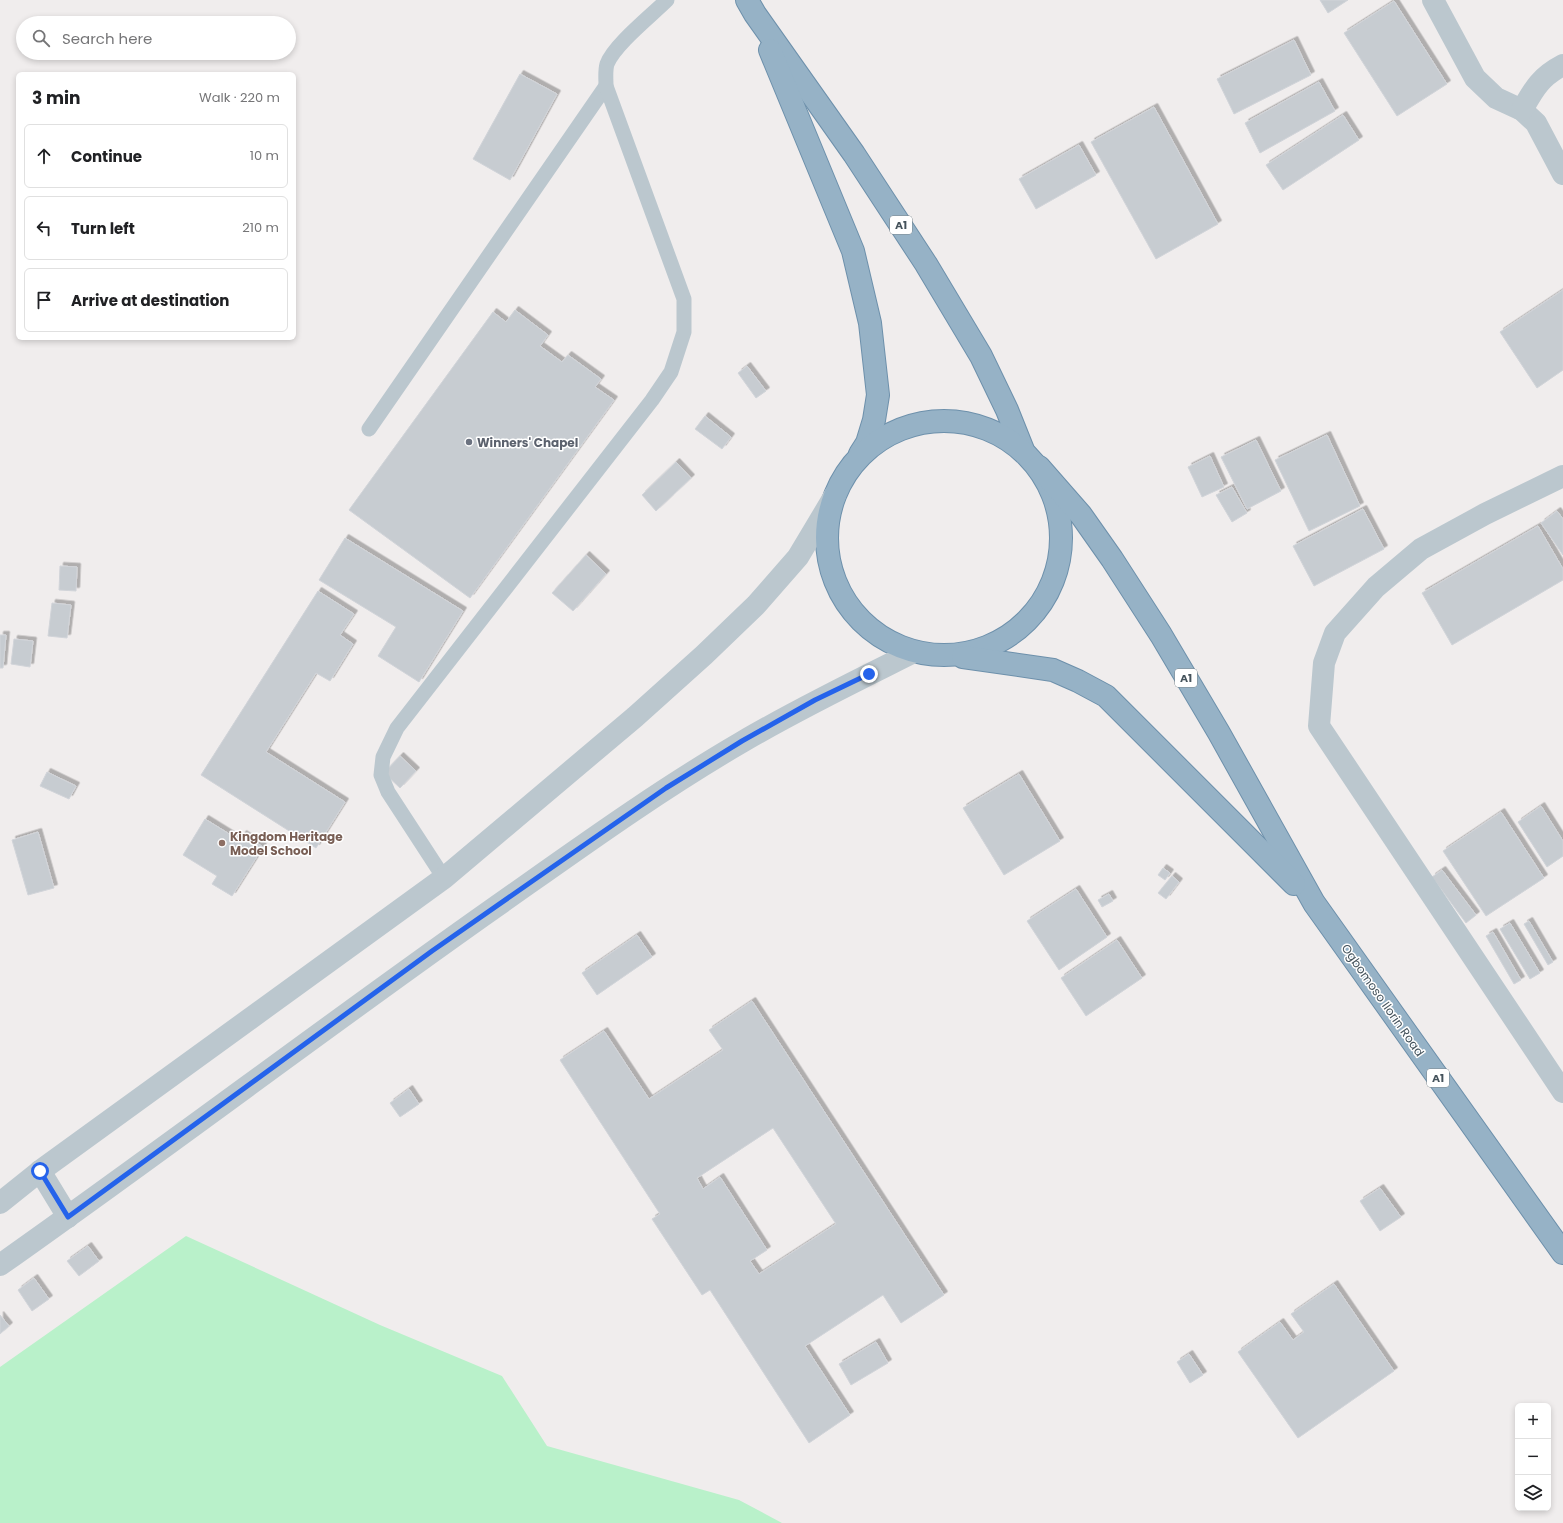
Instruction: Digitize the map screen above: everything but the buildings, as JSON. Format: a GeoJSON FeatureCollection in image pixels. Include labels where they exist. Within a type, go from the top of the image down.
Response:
{"type":"FeatureCollection","features":[{"type":"Feature","properties":{"kind":"highway","name":"A1"},"geometry":{"type":"LineString","coordinates":[[751,7],[854,154],[926,264],[981,356],[1007,410],[1023,450]]}},
{"type":"Feature","properties":{"kind":"highway","name":"A1"},"geometry":{"type":"LineString","coordinates":[[751,7],[853,251],[870,323],[878,395],[874,420],[867,444],[850,469]]}},
{"type":"Feature","properties":{"kind":"highway"},"geometry":{"type":"LineString","coordinates":[[933,421],[965,421],[996,432],[1023,450],[1039,467],[1058,504],[1062,546],[1052,586],[1028,620],[994,645],[954,655],[914,652],[878,636],[849,608],[832,573],[827,534],[835,495],[850,469],[872,445],[901,429],[933,421]]}},
{"type":"Feature","properties":{"kind":"highway","name":"A1"},"geometry":{"type":"LineString","coordinates":[[1039,467],[1081,515],[1112,559],[1157,629],[1219,733],[1314,903]]}},
{"type":"Feature","properties":{"kind":"highway","name":"A1"},"geometry":{"type":"LineString","coordinates":[[954,655],[1053,670],[1106,696],[1314,903]]}},
{"type":"Feature","properties":{"kind":"highway","name":"Ogbomoso Ilorin Road"},"geometry":{"type":"LineString","coordinates":[[1314,903],[1563,1253]]}},
{"type":"Feature","properties":{"kind":"street"},"geometry":{"type":"LineString","coordinates":[[1433,0],[1475,78],[1496,98],[1522,110],[1536,123],[1563,174]]}},
{"type":"Feature","properties":{"kind":"street"},"geometry":{"type":"LineString","coordinates":[[1522,110],[1538,84],[1553,70],[1563,65]]}},
{"type":"Feature","properties":{"kind":"street"},"geometry":{"type":"LineString","coordinates":[[1563,476],[1485,514],[1421,549],[1376,587],[1335,633],[1324,663],[1319,726],[1563,1092]]}},
{"type":"Feature","properties":{"kind":"street"},"geometry":{"type":"LineString","coordinates":[[0,1203],[40,1171],[444,878],[635,717],[704,655],[756,605],[798,557],[835,495]]}},
{"type":"Feature","properties":{"kind":"street"},"geometry":{"type":"LineString","coordinates":[[0,1265],[432,951],[666,788],[742,741],[815,700],[914,652]]}},
{"type":"Feature","properties":{"kind":"street"},"geometry":{"type":"LineString","coordinates":[[40,1171],[68,1217]]}},
{"type":"Feature","properties":{"kind":"lane"},"geometry":{"type":"LineString","coordinates":[[444,878],[388,792],[381,775],[383,757],[397,728],[652,400],[671,372],[684,332],[684,299],[606,86],[606,71],[608,62],[616,48],[667,0]]}},
{"type":"Feature","properties":{"kind":"lane"},"geometry":{"type":"LineString","coordinates":[[369,428],[606,86]]}},
{"type":"Feature","properties":{"kind":"green space"},"geometry":{"type":"Polygon","coordinates":[[[186,1236],[380,1325],[502,1376],[547,1446],[739,1500],[782,1523],[0,1523],[0,1367],[186,1236]]]}},
{"type":"Feature","properties":{"kind":"place","name":"Winners' Chapel"},"geometry":{"type":"Point","coordinates":[469,442]}},
{"type":"Feature","properties":{"kind":"place","name":"Kingdom Heritage Model School"},"geometry":{"type":"Point","coordinates":[222,843]}},
{"type":"Feature","properties":{"kind":"route"},"geometry":{"type":"LineString","coordinates":[[40,1171],[68,1217],[432,951],[666,788],[742,741],[815,700],[869,674]]}}]}
